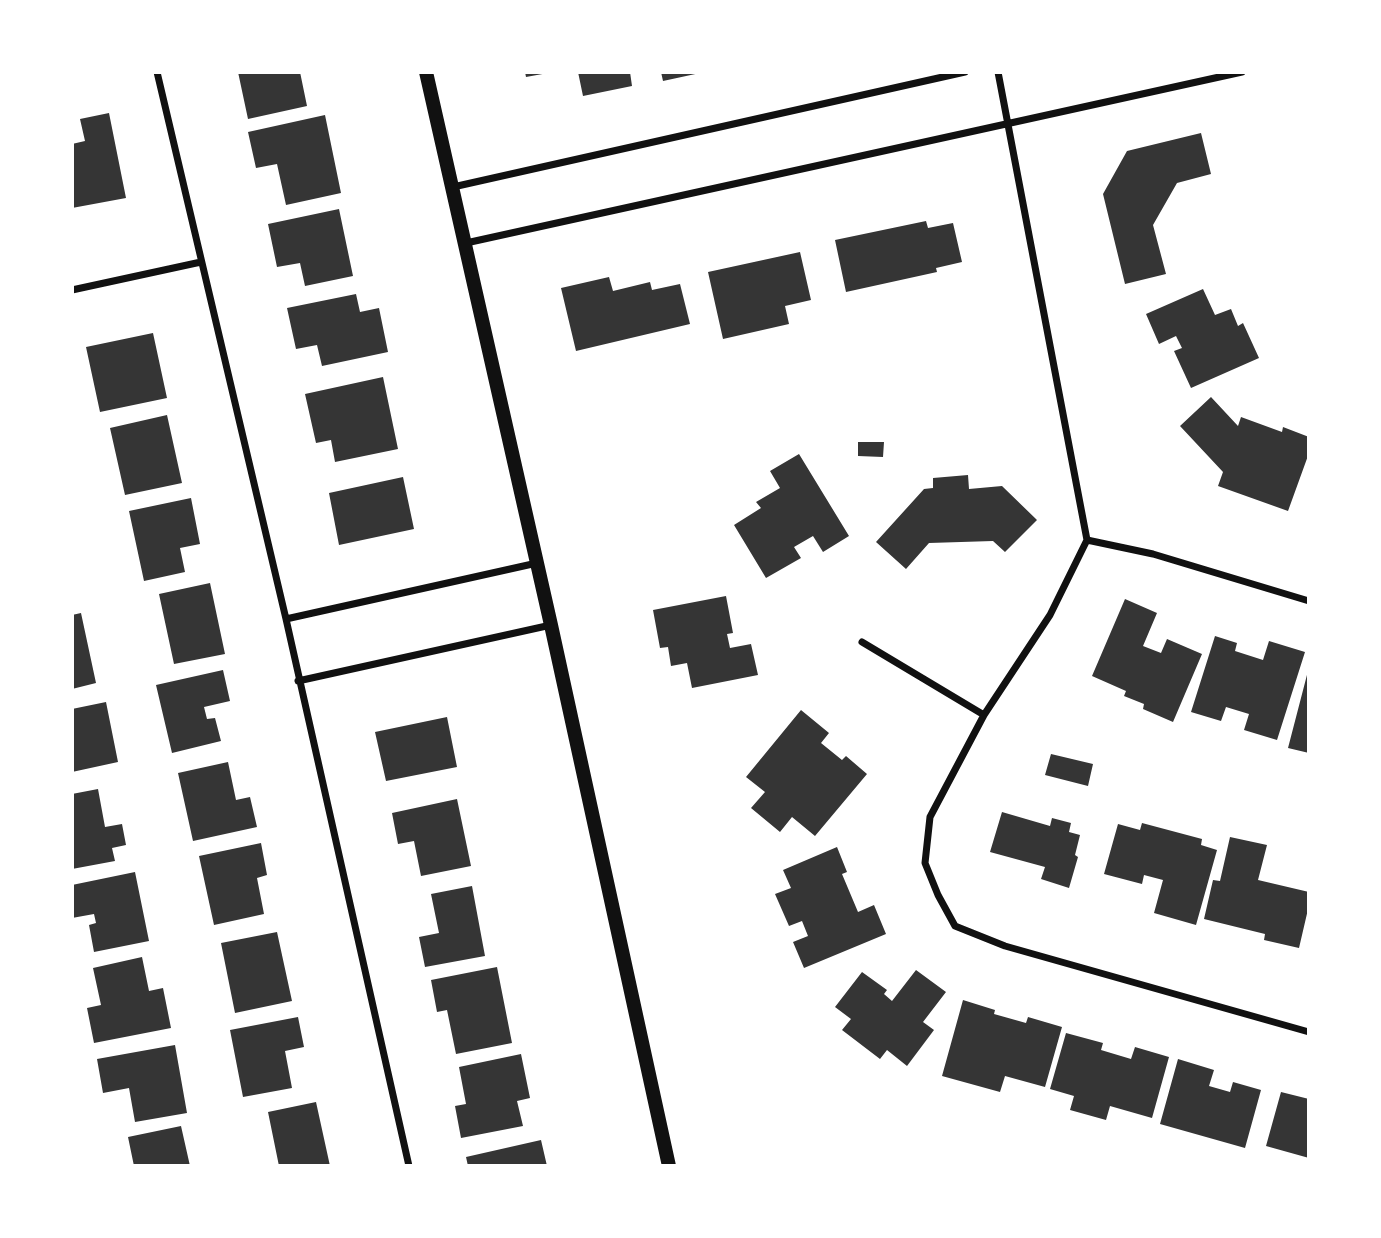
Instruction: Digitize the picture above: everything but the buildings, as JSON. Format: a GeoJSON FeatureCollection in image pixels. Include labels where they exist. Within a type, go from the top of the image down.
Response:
{"type":"FeatureCollection","features":[{"type":"Feature","properties":{"kind":"main road"},"geometry":{"type":"LineString","coordinates":[[426,72],[551,625],[669,1166]]}},
{"type":"Feature","properties":{"kind":"street"},"geometry":{"type":"LineString","coordinates":[[157,72],[286,619],[409,1166]]}},
{"type":"Feature","properties":{"kind":"street"},"geometry":{"type":"LineString","coordinates":[[453,187],[965,72]]}},
{"type":"Feature","properties":{"kind":"street"},"geometry":{"type":"LineString","coordinates":[[998,72],[1087,540],[1050,615],[984,715],[930,817],[925,863],[937,895],[955,926],[1005,947],[1309,1032]]}},
{"type":"Feature","properties":{"kind":"street"},"geometry":{"type":"LineString","coordinates":[[466,243],[1242,72]]}},
{"type":"Feature","properties":{"kind":"street"},"geometry":{"type":"LineString","coordinates":[[72,290],[201,262]]}},
{"type":"Feature","properties":{"kind":"street"},"geometry":{"type":"LineString","coordinates":[[1087,540],[1153,554],[1309,601]]}},
{"type":"Feature","properties":{"kind":"street"},"geometry":{"type":"LineString","coordinates":[[286,619],[537,562]]}},
{"type":"Feature","properties":{"kind":"street"},"geometry":{"type":"LineString","coordinates":[[298,681],[551,625]]}},
{"type":"Feature","properties":{"kind":"street"},"geometry":{"type":"LineString","coordinates":[[862,642],[984,715]]}}]}
